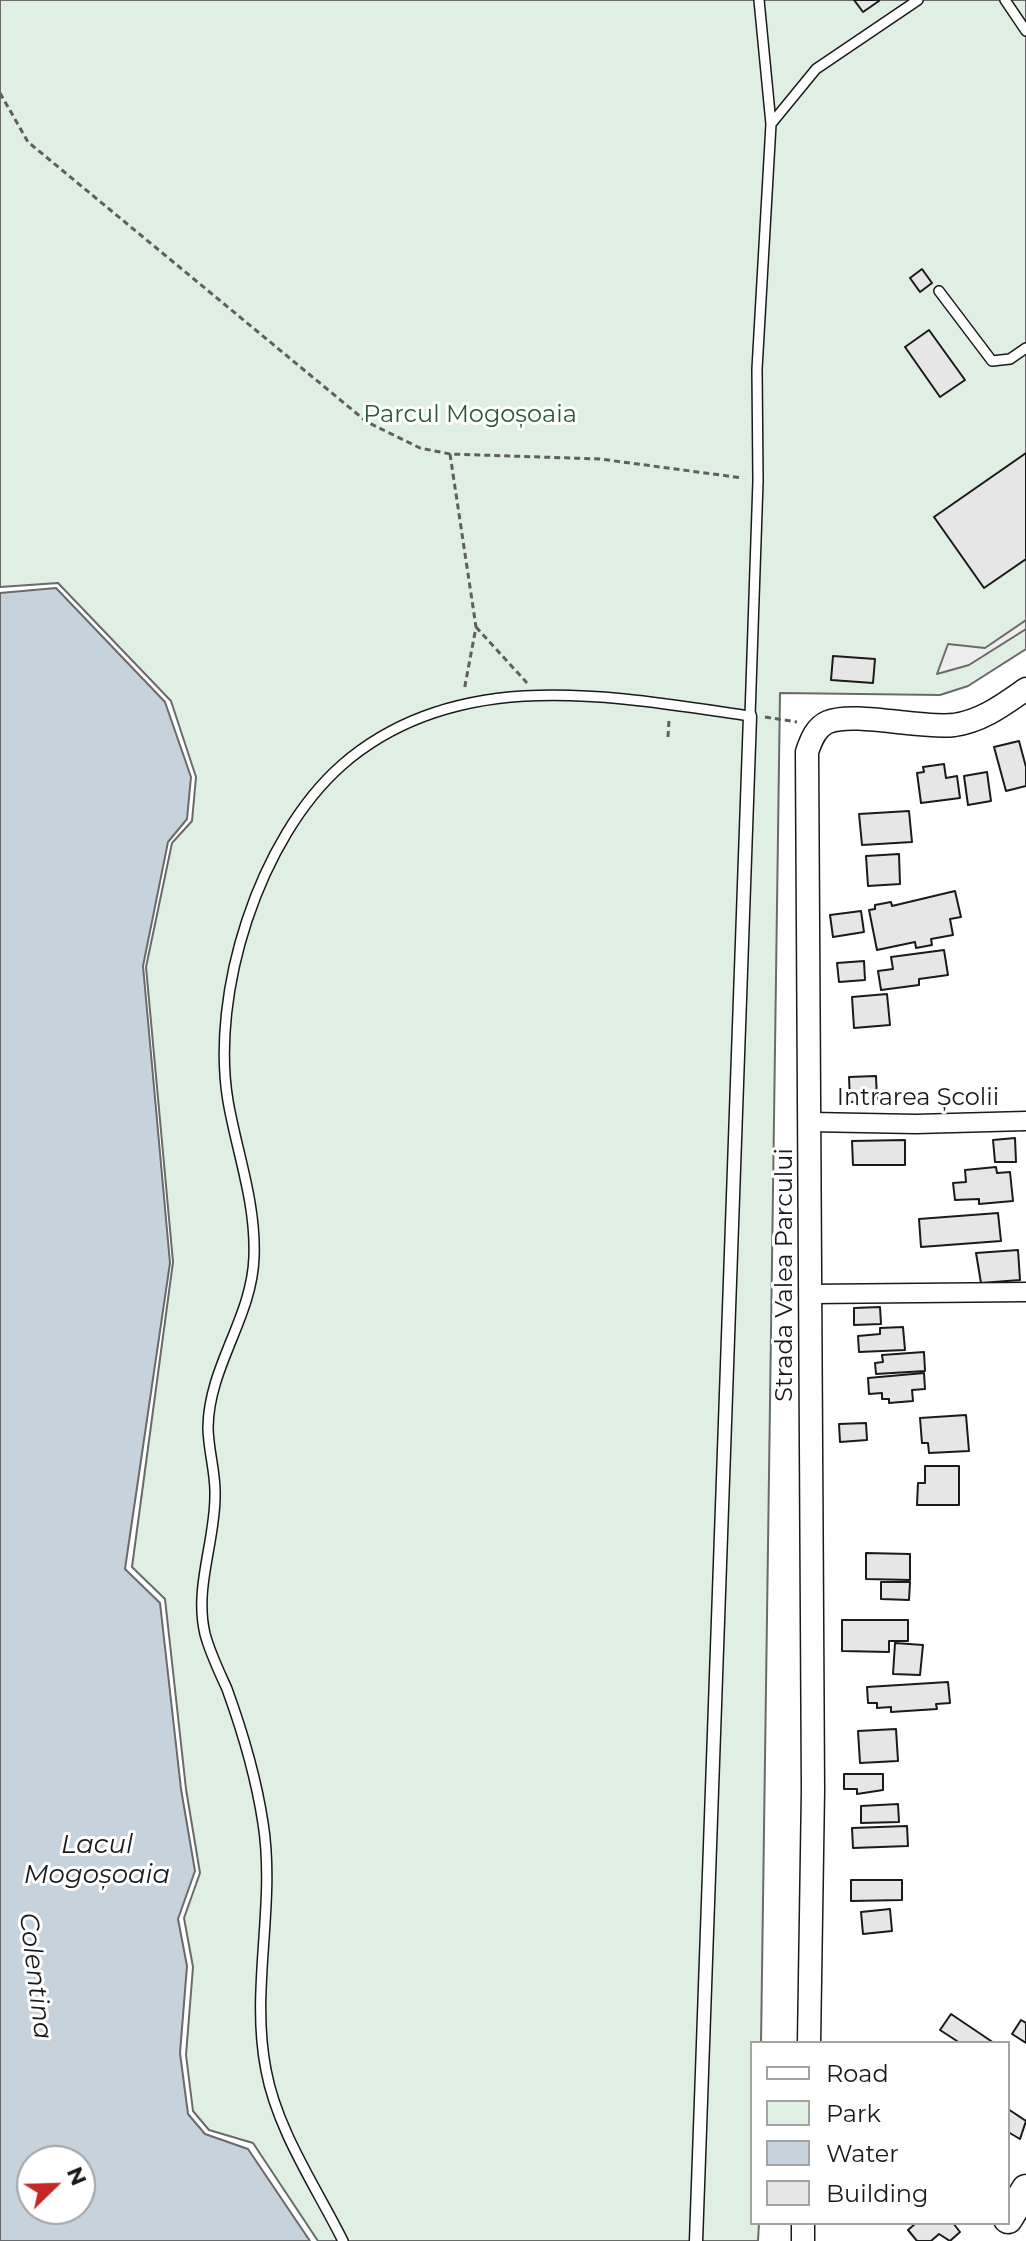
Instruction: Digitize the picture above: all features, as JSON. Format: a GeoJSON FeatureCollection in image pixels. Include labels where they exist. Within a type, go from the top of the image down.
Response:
{"type":"FeatureCollection","features":[{"type":"Feature","properties":{"kind":"main road"},"geometry":{"type":"LineString","coordinates":[[1010,2216],[1026,2189]]}},
{"type":"Feature","properties":{"kind":"street"},"geometry":{"type":"LineString","coordinates":[[820,727],[838,719],[952,725],[989,713],[1026,689]]}},
{"type":"Feature","properties":{"kind":"street"},"geometry":{"type":"LineString","coordinates":[[696,2241],[750,716]]}},
{"type":"Feature","properties":{"kind":"street","name":"Strada Valea Parcului"},"geometry":{"type":"LineString","coordinates":[[809,2041],[813,1806],[807,752],[820,727]]}},
{"type":"Feature","properties":{"kind":"street","name":"Intrarea Școlii"},"geometry":{"type":"LineString","coordinates":[[810,1122],[916,1124],[1026,1121]]}},
{"type":"Feature","properties":{"kind":"street"},"geometry":{"type":"LineString","coordinates":[[811,1294],[1026,1292]]}},
{"type":"Feature","properties":{"kind":"lane"},"geometry":{"type":"LineString","coordinates":[[343,2241],[295,2149],[269,2084],[263,2009],[268,1894],[265,1833],[246,1744],[204,1630],[202,1599],[215,1493],[208,1429],[212,1391],[242,1315],[254,1258],[249,1189],[228,1100],[224,1053],[229,1004],[258,888],[300,814],[339,768],[381,735],[419,716],[460,703],[541,697],[645,699],[750,716],[758,481],[757,369],[771,124],[759,0]]}},
{"type":"Feature","properties":{"kind":"lane"},"geometry":{"type":"LineString","coordinates":[[771,124],[816,69],[918,0]]}},
{"type":"Feature","properties":{"kind":"lane"},"geometry":{"type":"LineString","coordinates":[[1005,0],[1026,31]]}},
{"type":"Feature","properties":{"kind":"lane"},"geometry":{"type":"LineString","coordinates":[[939,291],[992,361],[1010,359],[1026,348]]}},
{"type":"Feature","properties":{"kind":"path"},"geometry":{"type":"LineString","coordinates":[[0,93],[28,142],[367,422],[420,448],[450,454],[600,459],[758,481]]}},
{"type":"Feature","properties":{"kind":"path"},"geometry":{"type":"LineString","coordinates":[[450,454],[476,627],[460,703]]}},
{"type":"Feature","properties":{"kind":"path"},"geometry":{"type":"LineString","coordinates":[[476,627],[541,697]]}},
{"type":"Feature","properties":{"kind":"path"},"geometry":{"type":"LineString","coordinates":[[750,716],[780,718],[820,727]]}},
{"type":"Feature","properties":{"kind":"green space","name":"Parcul Mogoșoaia"},"geometry":{"type":"Polygon","coordinates":[[[0,0],[1026,0],[1026,649],[968,686],[940,695],[780,693],[761,2041],[750,2041],[750,2225],[759,2225],[758,2241],[318,2241],[253,2143],[209,2130],[193,2111],[186,2055],[193,1967],[184,1918],[200,1873],[186,1789],[165,1599],[132,1567],[173,1262],[146,967],[172,843],[192,821],[196,777],[171,701],[58,583],[0,587],[0,0]]]}},
{"type":"Feature","properties":{"kind":"shaded area"},"geometry":{"type":"Polygon","coordinates":[[[1026,620],[1026,629],[969,665],[937,674],[948,644],[985,648],[1026,620]]]}},
{"type":"Feature","properties":{"kind":"water","name":"Lacul Mogoșoaia"},"geometry":{"type":"Polygon","coordinates":[[[56,588],[165,702],[191,777],[187,819],[168,842],[143,966],[170,1263],[125,1569],[160,1603],[181,1789],[195,1871],[178,1919],[187,1966],[180,2053],[188,2114],[205,2134],[248,2149],[310,2241],[0,2241],[0,593],[56,588]]]}},
{"type":"Feature","properties":{"kind":"building"},"geometry":{"type":"Polygon","coordinates":[[[854,0],[879,0],[879,1],[863,12],[854,0]]]}},
{"type":"Feature","properties":{"kind":"building"},"geometry":{"type":"Polygon","coordinates":[[[922,269],[932,283],[920,292],[910,278],[922,269]]]}},
{"type":"Feature","properties":{"kind":"building"},"geometry":{"type":"Polygon","coordinates":[[[929,330],[965,380],[940,397],[905,347],[929,330]]]}},
{"type":"Feature","properties":{"kind":"building"},"geometry":{"type":"Polygon","coordinates":[[[1026,453],[1026,559],[984,588],[934,517],[1026,453]]]}},
{"type":"Feature","properties":{"kind":"building"},"geometry":{"type":"Polygon","coordinates":[[[833,656],[875,659],[873,683],[831,680],[833,656]]]}},
{"type":"Feature","properties":{"kind":"building"},"geometry":{"type":"Polygon","coordinates":[[[1019,741],[1026,767],[1026,786],[1006,791],[994,747],[1019,741]]]}},
{"type":"Feature","properties":{"kind":"building"},"geometry":{"type":"Polygon","coordinates":[[[944,764],[946,778],[957,776],[960,798],[921,803],[917,773],[924,772],[923,767],[944,764]]]}},
{"type":"Feature","properties":{"kind":"building"},"geometry":{"type":"Polygon","coordinates":[[[987,772],[991,801],[968,805],[964,776],[987,772]]]}},
{"type":"Feature","properties":{"kind":"building"},"geometry":{"type":"Polygon","coordinates":[[[909,811],[912,842],[862,845],[859,814],[909,811]]]}},
{"type":"Feature","properties":{"kind":"building"},"geometry":{"type":"Polygon","coordinates":[[[899,854],[900,884],[868,886],[866,856],[899,854]]]}},
{"type":"Feature","properties":{"kind":"building"},"geometry":{"type":"Polygon","coordinates":[[[955,891],[961,917],[950,919],[953,935],[931,939],[932,945],[916,948],[915,942],[877,950],[869,910],[875,909],[875,905],[891,902],[892,906],[955,891]]]}},
{"type":"Feature","properties":{"kind":"building"},"geometry":{"type":"Polygon","coordinates":[[[861,911],[864,932],[833,937],[830,915],[861,911]]]}},
{"type":"Feature","properties":{"kind":"building"},"geometry":{"type":"Polygon","coordinates":[[[944,950],[948,975],[919,979],[919,985],[881,990],[878,971],[893,969],[891,957],[944,950]]]}},
{"type":"Feature","properties":{"kind":"building"},"geometry":{"type":"Polygon","coordinates":[[[864,961],[865,980],[839,982],[837,963],[864,961]]]}},
{"type":"Feature","properties":{"kind":"building"},"geometry":{"type":"Polygon","coordinates":[[[887,994],[890,1025],[854,1028],[852,997],[887,994]]]}},
{"type":"Feature","properties":{"kind":"building"},"geometry":{"type":"Polygon","coordinates":[[[876,1076],[877,1101],[850,1102],[849,1077],[876,1076]]]}},
{"type":"Feature","properties":{"kind":"building"},"geometry":{"type":"Polygon","coordinates":[[[1015,1138],[1016,1162],[995,1162],[993,1140],[1015,1138]]]}},
{"type":"Feature","properties":{"kind":"building"},"geometry":{"type":"Polygon","coordinates":[[[905,1140],[905,1165],[853,1165],[852,1141],[905,1140]]]}},
{"type":"Feature","properties":{"kind":"building"},"geometry":{"type":"Polygon","coordinates":[[[996,1167],[997,1173],[1010,1172],[1013,1201],[979,1204],[979,1199],[955,1200],[953,1183],[966,1182],[965,1170],[996,1167]]]}},
{"type":"Feature","properties":{"kind":"building"},"geometry":{"type":"Polygon","coordinates":[[[998,1213],[1001,1241],[921,1247],[919,1219],[998,1213]]]}},
{"type":"Feature","properties":{"kind":"building"},"geometry":{"type":"Polygon","coordinates":[[[1018,1250],[1020,1280],[981,1283],[976,1253],[1018,1250]]]}},
{"type":"Feature","properties":{"kind":"building"},"geometry":{"type":"Polygon","coordinates":[[[880,1307],[881,1324],[854,1325],[854,1308],[880,1307]]]}},
{"type":"Feature","properties":{"kind":"building"},"geometry":{"type":"Polygon","coordinates":[[[903,1327],[905,1350],[859,1352],[858,1336],[880,1334],[880,1328],[903,1327]]]}},
{"type":"Feature","properties":{"kind":"building"},"geometry":{"type":"Polygon","coordinates":[[[924,1352],[925,1371],[876,1374],[875,1363],[883,1362],[882,1355],[924,1352]]]}},
{"type":"Feature","properties":{"kind":"building"},"geometry":{"type":"Polygon","coordinates":[[[924,1373],[925,1389],[912,1390],[913,1401],[889,1403],[889,1399],[882,1399],[882,1393],[869,1394],[868,1378],[924,1373]]]}},
{"type":"Feature","properties":{"kind":"building"},"geometry":{"type":"Polygon","coordinates":[[[966,1415],[969,1451],[929,1453],[928,1443],[922,1443],[920,1418],[966,1415]]]}},
{"type":"Feature","properties":{"kind":"building"},"geometry":{"type":"Polygon","coordinates":[[[866,1423],[867,1440],[840,1442],[839,1424],[866,1423]]]}},
{"type":"Feature","properties":{"kind":"building"},"geometry":{"type":"Polygon","coordinates":[[[925,1466],[959,1466],[959,1505],[917,1505],[918,1483],[925,1483],[925,1466]]]}},
{"type":"Feature","properties":{"kind":"building"},"geometry":{"type":"Polygon","coordinates":[[[866,1553],[910,1554],[910,1580],[866,1579],[866,1553]]]}},
{"type":"Feature","properties":{"kind":"building"},"geometry":{"type":"Polygon","coordinates":[[[881,1582],[910,1582],[909,1600],[881,1599],[881,1582]]]}},
{"type":"Feature","properties":{"kind":"building"},"geometry":{"type":"Polygon","coordinates":[[[842,1620],[908,1620],[908,1641],[889,1641],[889,1652],[842,1651],[842,1620]]]}},
{"type":"Feature","properties":{"kind":"building"},"geometry":{"type":"Polygon","coordinates":[[[895,1643],[923,1645],[920,1675],[893,1674],[895,1643]]]}},
{"type":"Feature","properties":{"kind":"building"},"geometry":{"type":"Polygon","coordinates":[[[948,1682],[950,1703],[936,1704],[937,1709],[891,1712],[891,1707],[877,1708],[877,1703],[868,1703],[867,1687],[948,1682]]]}},
{"type":"Feature","properties":{"kind":"building"},"geometry":{"type":"Polygon","coordinates":[[[896,1729],[898,1761],[860,1763],[858,1731],[896,1729]]]}},
{"type":"Feature","properties":{"kind":"building"},"geometry":{"type":"Polygon","coordinates":[[[844,1774],[883,1774],[883,1790],[857,1794],[857,1789],[844,1789],[844,1774]]]}},
{"type":"Feature","properties":{"kind":"building"},"geometry":{"type":"Polygon","coordinates":[[[898,1804],[899,1822],[861,1823],[861,1806],[898,1804]]]}},
{"type":"Feature","properties":{"kind":"building"},"geometry":{"type":"Polygon","coordinates":[[[907,1826],[908,1846],[853,1848],[852,1828],[907,1826]]]}},
{"type":"Feature","properties":{"kind":"building"},"geometry":{"type":"Polygon","coordinates":[[[851,1880],[902,1880],[902,1900],[851,1901],[851,1880]]]}},
{"type":"Feature","properties":{"kind":"building"},"geometry":{"type":"Polygon","coordinates":[[[890,1909],[892,1931],[863,1934],[861,1912],[890,1909]]]}},
{"type":"Feature","properties":{"kind":"building"},"geometry":{"type":"Polygon","coordinates":[[[951,2014],[991,2041],[957,2041],[940,2030],[951,2014]]]}},
{"type":"Feature","properties":{"kind":"building"},"geometry":{"type":"Polygon","coordinates":[[[1021,2020],[1026,2023],[1026,2043],[1012,2034],[1021,2020]]]}},
{"type":"Feature","properties":{"kind":"building"},"geometry":{"type":"Polygon","coordinates":[[[1010,2110],[1026,2121],[1020,2139],[1010,2133],[1010,2110]]]}},
{"type":"Feature","properties":{"kind":"building"},"geometry":{"type":"Polygon","coordinates":[[[914,2225],[955,2225],[960,2232],[950,2241],[939,2234],[931,2241],[917,2241],[908,2230],[914,2225]]]}},
{"type":"Feature","properties":{"kind":"water label","name":"Colentina"},"geometry":{"type":"Point","coordinates":[35,1976]}}]}
